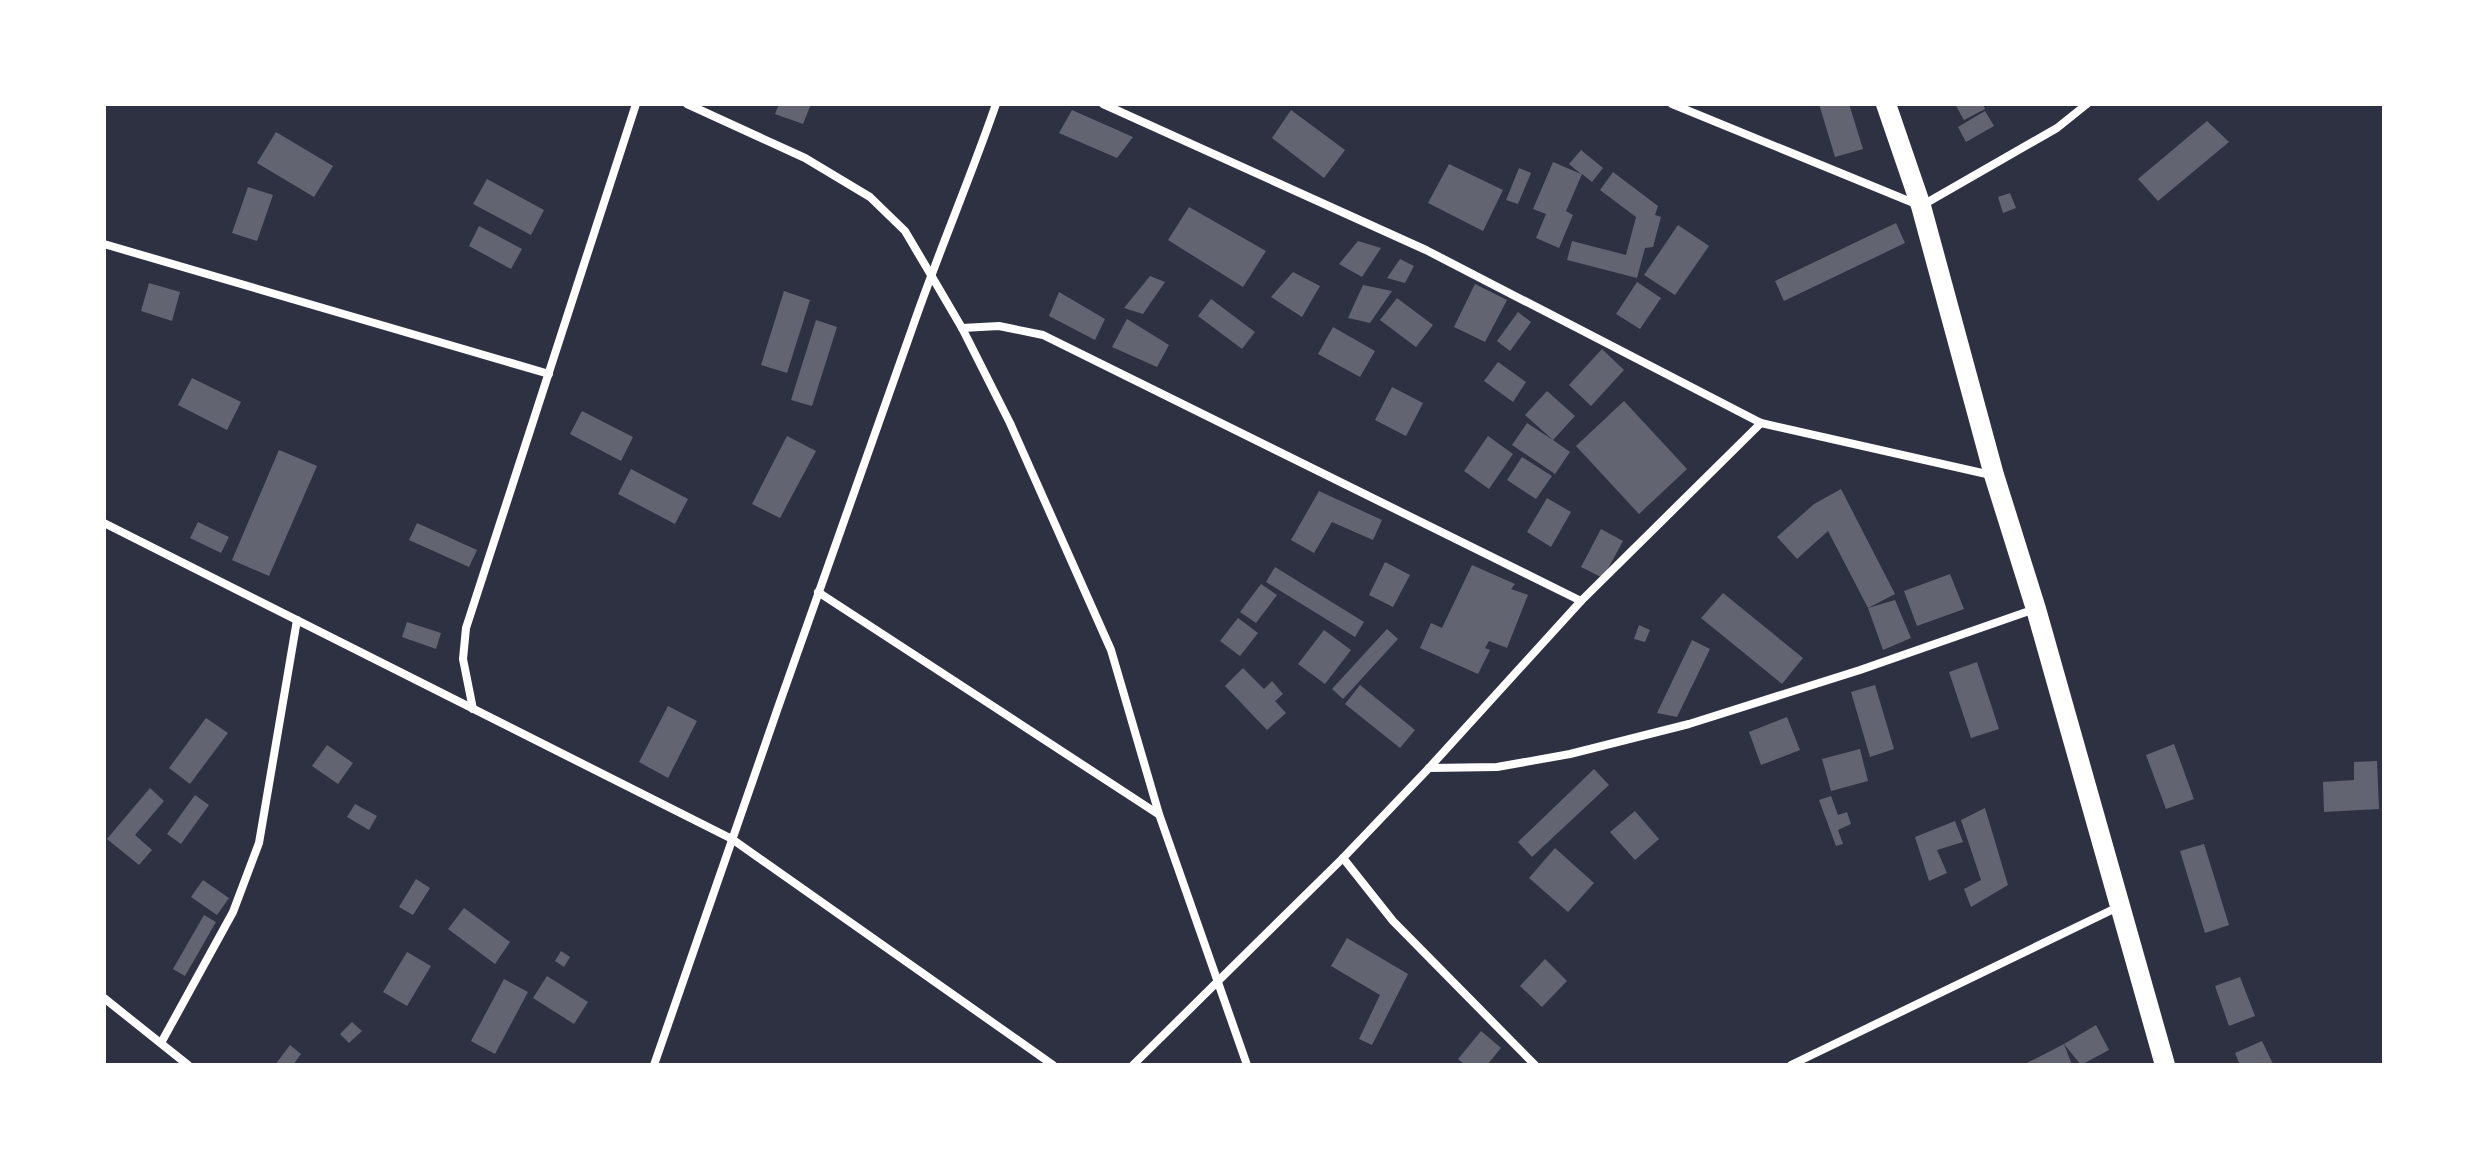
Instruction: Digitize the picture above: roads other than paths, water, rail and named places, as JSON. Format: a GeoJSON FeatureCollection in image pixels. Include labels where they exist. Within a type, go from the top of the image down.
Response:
{"type":"FeatureCollection","features":[{"type":"Feature","properties":{"kind":"main road"},"geometry":{"type":"LineString","coordinates":[[1886,104],[1921,206],[1994,475],[2122,905],[2165,1065]]}},
{"type":"Feature","properties":{"kind":"street"},"geometry":{"type":"LineString","coordinates":[[473,709],[463,659],[466,628],[636,104]]}},
{"type":"Feature","properties":{"kind":"street"},"geometry":{"type":"LineString","coordinates":[[687,104],[805,158],[870,197],[905,231],[962,328],[1010,423],[1111,650],[1159,814],[1247,1065]]}},
{"type":"Feature","properties":{"kind":"street"},"geometry":{"type":"LineString","coordinates":[[654,1065],[818,592],[931,275],[996,104]]}},
{"type":"Feature","properties":{"kind":"street"},"geometry":{"type":"LineString","coordinates":[[1103,104],[1426,250],[1761,423],[1994,475]]}},
{"type":"Feature","properties":{"kind":"street"},"geometry":{"type":"LineString","coordinates":[[1672,104],[1921,206],[2057,128],[2087,104]]}},
{"type":"Feature","properties":{"kind":"street"},"geometry":{"type":"LineString","coordinates":[[104,244],[549,374]]}},
{"type":"Feature","properties":{"kind":"street"},"geometry":{"type":"LineString","coordinates":[[962,328],[999,326],[1043,335],[1581,601]]}},
{"type":"Feature","properties":{"kind":"street"},"geometry":{"type":"LineString","coordinates":[[1133,1065],[1343,858],[1581,601],[1761,423]]}},
{"type":"Feature","properties":{"kind":"street"},"geometry":{"type":"LineString","coordinates":[[104,523],[732,839],[1053,1065]]}},
{"type":"Feature","properties":{"kind":"street"},"geometry":{"type":"LineString","coordinates":[[818,592],[1159,814]]}},
{"type":"Feature","properties":{"kind":"street"},"geometry":{"type":"LineString","coordinates":[[1429,768],[1512,764],[1570,754],[1689,724],[1860,670],[2036,609]]}},
{"type":"Feature","properties":{"kind":"street"},"geometry":{"type":"LineString","coordinates":[[161,1043],[233,912],[259,843],[297,620]]}},
{"type":"Feature","properties":{"kind":"street"},"geometry":{"type":"LineString","coordinates":[[1343,858],[1393,921],[1535,1065]]}},
{"type":"Feature","properties":{"kind":"street"},"geometry":{"type":"LineString","coordinates":[[1791,1065],[2122,905]]}},
{"type":"Feature","properties":{"kind":"street"},"geometry":{"type":"LineString","coordinates":[[104,998],[188,1065]]}}]}
